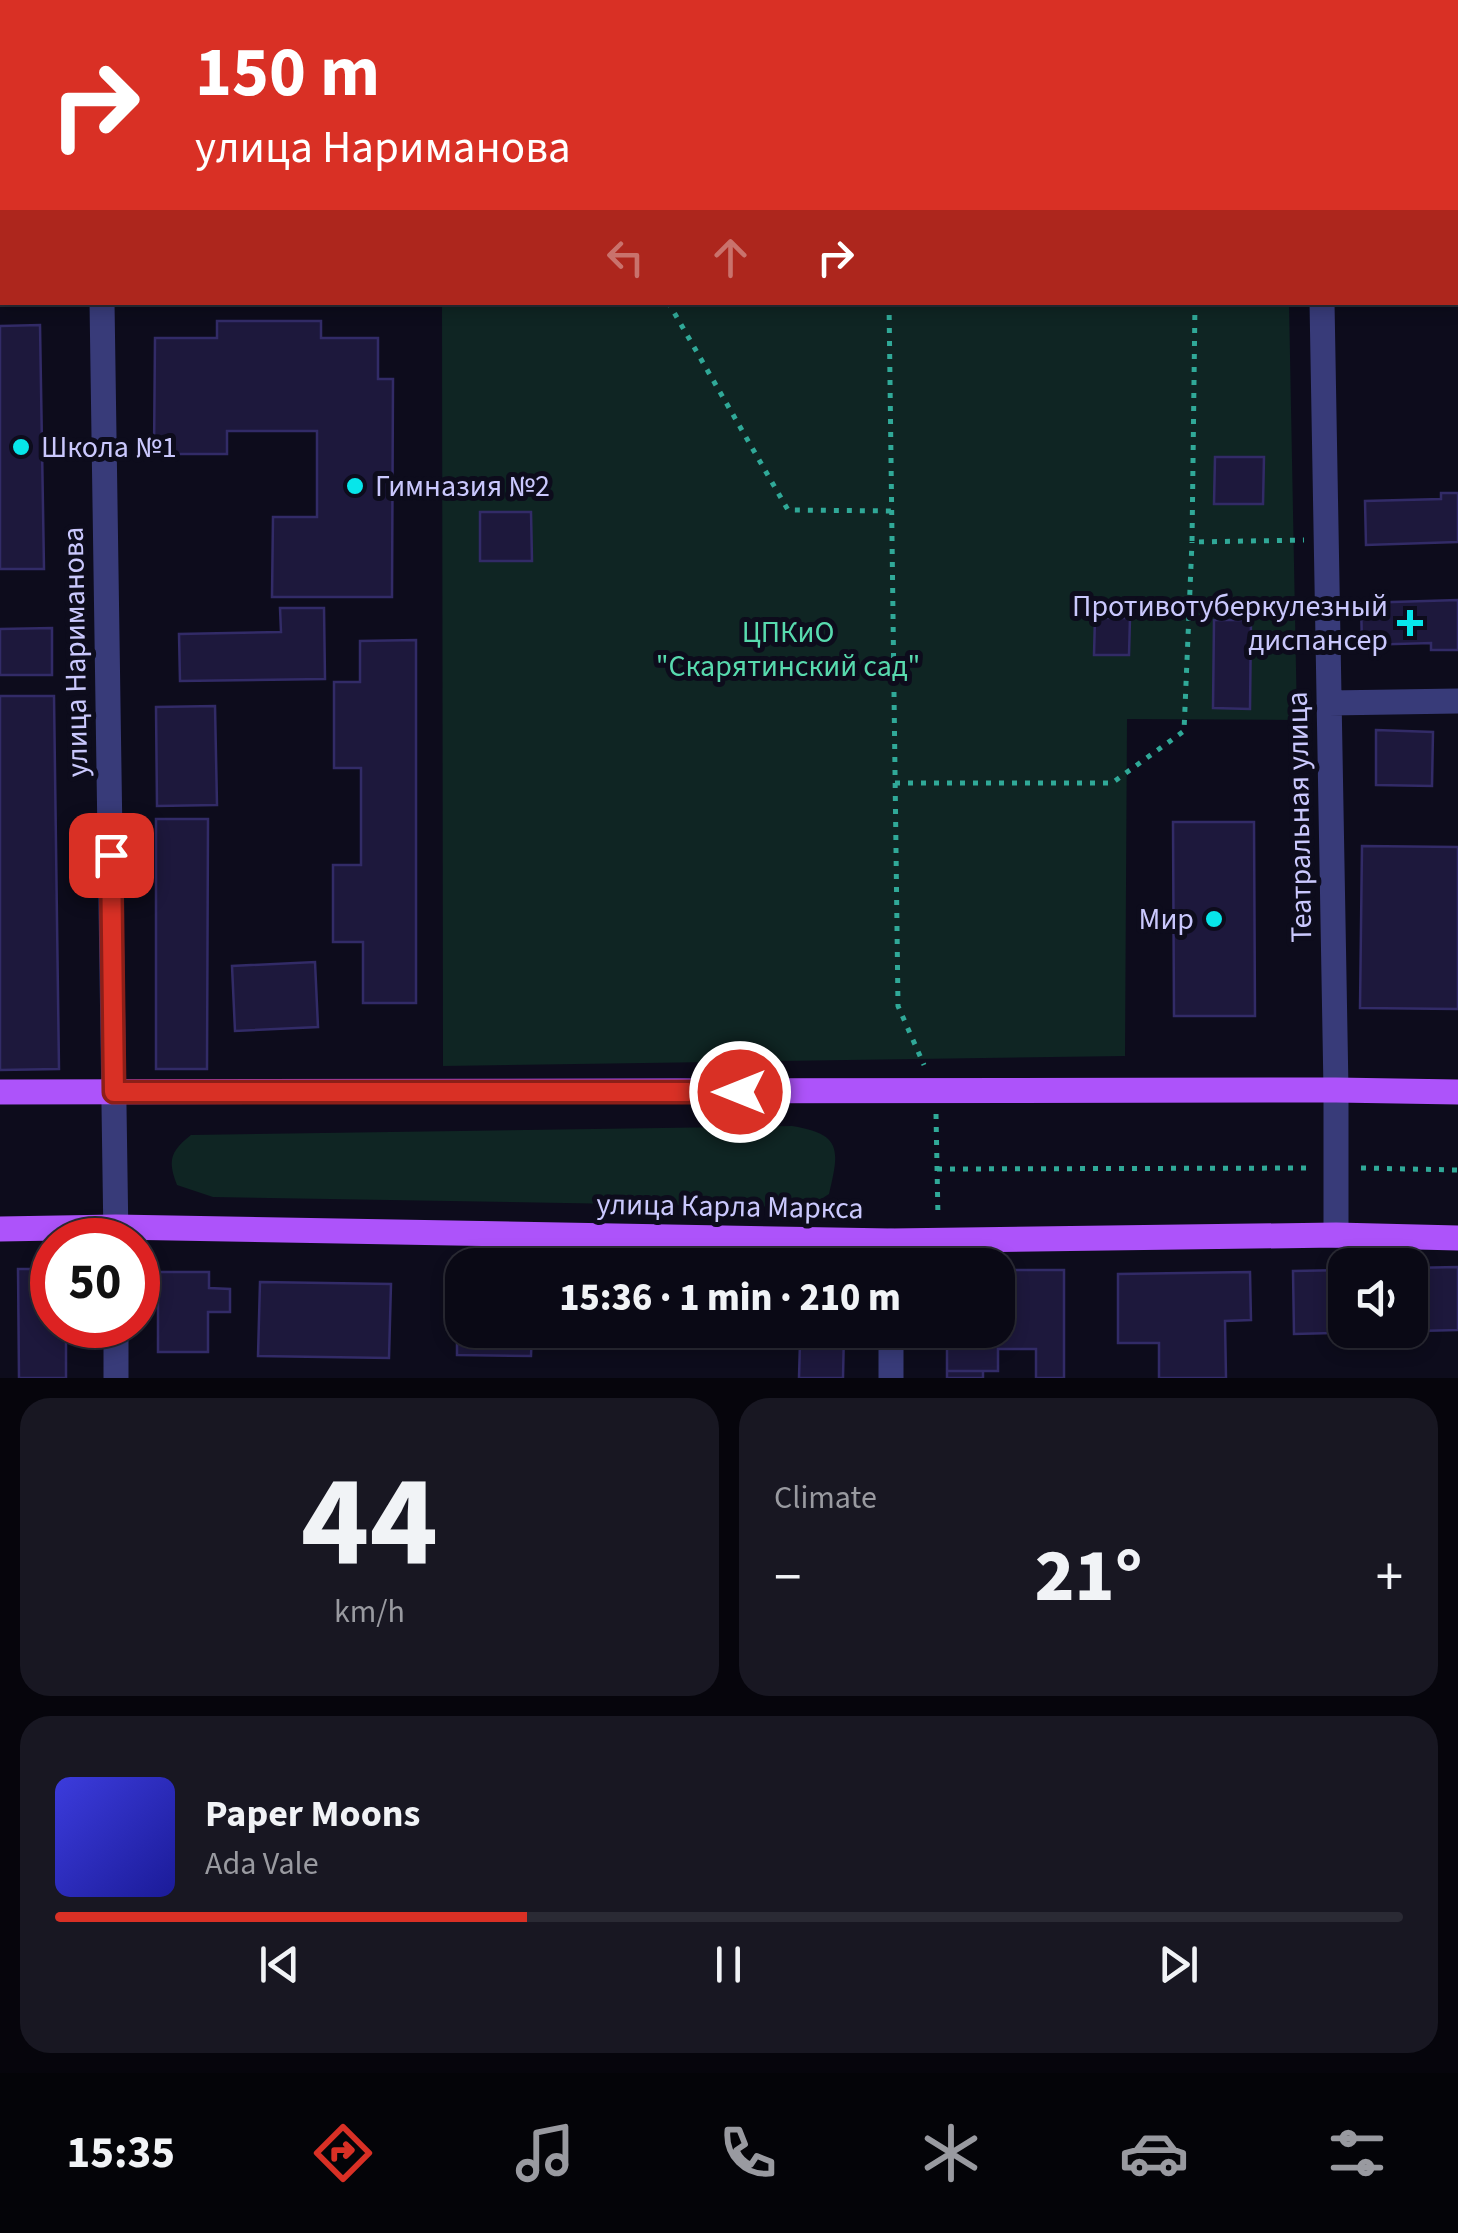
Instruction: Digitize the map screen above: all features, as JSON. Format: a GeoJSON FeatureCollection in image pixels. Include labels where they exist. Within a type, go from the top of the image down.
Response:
{"type":"FeatureCollection","features":[{"type":"Feature","properties":{"kind":"main road"},"geometry":{"type":"LineString","coordinates":[[0,1092],[1458,1092]]}},
{"type":"Feature","properties":{"kind":"main road","name":"улица Карла Маркса"},"geometry":{"type":"LineString","coordinates":[[0,1229],[30,1230]]}},
{"type":"Feature","properties":{"kind":"main road","name":"улица Карла Маркса"},"geometry":{"type":"LineString","coordinates":[[160,1235],[687,1248]]}},
{"type":"Feature","properties":{"kind":"main road","name":"улица Карла Маркса"},"geometry":{"type":"LineString","coordinates":[[911,1248],[938,1241],[1336,1235],[1458,1238]]}},
{"type":"Feature","properties":{"kind":"street","name":"улица Нариманова"},"geometry":{"type":"LineString","coordinates":[[102,305],[116,1218]]}},
{"type":"Feature","properties":{"kind":"street","name":"Театральная улица"},"geometry":{"type":"LineString","coordinates":[[1322,305],[1336,1235]]}},
{"type":"Feature","properties":{"kind":"street"},"geometry":{"type":"LineString","coordinates":[[1329,703],[1458,701]]}},
{"type":"Feature","properties":{"kind":"street"},"geometry":{"type":"LineString","coordinates":[[116,1348],[116,1378]]}},
{"type":"Feature","properties":{"kind":"street"},"geometry":{"type":"LineString","coordinates":[[891,1348],[891,1378]]}},
{"type":"Feature","properties":{"kind":"path"},"geometry":{"type":"LineString","coordinates":[[670,305],[788,510],[892,511]]}},
{"type":"Feature","properties":{"kind":"path"},"geometry":{"type":"LineString","coordinates":[[889,305],[898,1006],[936,1092],[938,1241]]}},
{"type":"Feature","properties":{"kind":"path"},"geometry":{"type":"LineString","coordinates":[[895,782],[1112,783],[1184,731],[1196,305]]}},
{"type":"Feature","properties":{"kind":"path"},"geometry":{"type":"LineString","coordinates":[[1192,542],[1327,539]]}},
{"type":"Feature","properties":{"kind":"path"},"geometry":{"type":"LineString","coordinates":[[937,1169],[1458,1170]]}},
{"type":"Feature","properties":{"kind":"green space","name":"ЦПКиО \"Скарятинский сад\""},"geometry":{"type":"Polygon","coordinates":[[[442,305],[1289,305],[1297,720],[1127,719],[1125,1056],[443,1066],[442,305]]]}},
{"type":"Feature","properties":{"kind":"green space"},"geometry":{"type":"Polygon","coordinates":[[[792,1126],[821,1134],[833,1147],[835,1166],[829,1194],[812,1205],[213,1197],[177,1185],[172,1169],[175,1151],[191,1135],[792,1126]]]}},
{"type":"Feature","properties":{"kind":"building","name":"Гимназия №2"},"geometry":{"type":"Polygon","coordinates":[[[217,321],[321,321],[321,338],[378,338],[378,379],[393,379],[392,597],[272,597],[273,517],[317,517],[317,431],[227,431],[227,454],[154,454],[155,338],[217,338],[217,321]]]}},
{"type":"Feature","properties":{"kind":"building","name":"Школа №1"},"geometry":{"type":"Polygon","coordinates":[[[40,325],[44,569],[0,569],[0,326],[40,325]]]}},
{"type":"Feature","properties":{"kind":"building"},"geometry":{"type":"Polygon","coordinates":[[[1215,457],[1264,457],[1263,504],[1214,504],[1215,457]]]}},
{"type":"Feature","properties":{"kind":"building"},"geometry":{"type":"Polygon","coordinates":[[[1441,493],[1458,493],[1458,542],[1366,545],[1365,501],[1441,499],[1441,493]]]}},
{"type":"Feature","properties":{"kind":"building"},"geometry":{"type":"Polygon","coordinates":[[[480,512],[531,512],[532,561],[480,561],[480,512]]]}},
{"type":"Feature","properties":{"kind":"building","name":"Противотуберкулезный диспансер"},"geometry":{"type":"Polygon","coordinates":[[[1458,600],[1458,650],[1431,650],[1431,643],[1362,645],[1361,603],[1458,600]]]}},
{"type":"Feature","properties":{"kind":"building"},"geometry":{"type":"Polygon","coordinates":[[[280,608],[324,608],[325,679],[180,681],[179,634],[281,632],[280,608]]]}},
{"type":"Feature","properties":{"kind":"building"},"geometry":{"type":"Polygon","coordinates":[[[1095,618],[1130,618],[1129,655],[1094,655],[1095,618]]]}},
{"type":"Feature","properties":{"kind":"building"},"geometry":{"type":"Polygon","coordinates":[[[1214,620],[1251,620],[1250,709],[1213,708],[1214,620]]]}},
{"type":"Feature","properties":{"kind":"building"},"geometry":{"type":"Polygon","coordinates":[[[52,628],[52,675],[0,675],[0,629],[52,628]]]}},
{"type":"Feature","properties":{"kind":"building"},"geometry":{"type":"Polygon","coordinates":[[[416,640],[416,1003],[363,1003],[363,942],[333,942],[333,865],[361,865],[361,768],[334,768],[334,682],[360,682],[360,641],[416,640]]]}},
{"type":"Feature","properties":{"kind":"building"},"geometry":{"type":"Polygon","coordinates":[[[0,696],[54,696],[59,1069],[0,1070],[0,696]]]}},
{"type":"Feature","properties":{"kind":"building"},"geometry":{"type":"Polygon","coordinates":[[[215,706],[217,805],[157,806],[156,707],[215,706]]]}},
{"type":"Feature","properties":{"kind":"building"},"geometry":{"type":"Polygon","coordinates":[[[1376,730],[1433,732],[1432,786],[1376,785],[1376,730]]]}},
{"type":"Feature","properties":{"kind":"building"},"geometry":{"type":"Polygon","coordinates":[[[156,819],[208,819],[207,1069],[156,1069],[156,819]]]}},
{"type":"Feature","properties":{"kind":"building","name":"Мир"},"geometry":{"type":"Polygon","coordinates":[[[1173,822],[1254,822],[1255,1016],[1174,1016],[1173,822]]]}},
{"type":"Feature","properties":{"kind":"building"},"geometry":{"type":"Polygon","coordinates":[[[1362,846],[1458,847],[1458,1009],[1360,1008],[1362,846]]]}},
{"type":"Feature","properties":{"kind":"building"},"geometry":{"type":"Polygon","coordinates":[[[315,962],[318,1027],[235,1031],[232,966],[315,962]]]}},
{"type":"Feature","properties":{"kind":"building"},"geometry":{"type":"Polygon","coordinates":[[[1458,1267],[1458,1330],[1428,1331],[1428,1268],[1458,1267]]]}},
{"type":"Feature","properties":{"kind":"building"},"geometry":{"type":"Polygon","coordinates":[[[18,1269],[30,1269],[30,1348],[66,1348],[66,1378],[19,1378],[18,1269]]]}},
{"type":"Feature","properties":{"kind":"building"},"geometry":{"type":"Polygon","coordinates":[[[1015,1270],[1064,1270],[1064,1378],[1036,1378],[1036,1349],[998,1349],[998,1371],[947,1371],[947,1348],[1015,1348],[1015,1270]]]}},
{"type":"Feature","properties":{"kind":"building"},"geometry":{"type":"Polygon","coordinates":[[[1328,1270],[1328,1333],[1294,1334],[1293,1271],[1328,1270]]]}},
{"type":"Feature","properties":{"kind":"building"},"geometry":{"type":"Polygon","coordinates":[[[160,1272],[209,1272],[209,1288],[230,1289],[230,1312],[208,1312],[208,1352],[158,1352],[160,1272]]]}},
{"type":"Feature","properties":{"kind":"building"},"geometry":{"type":"Polygon","coordinates":[[[1250,1272],[1251,1320],[1225,1321],[1226,1378],[1159,1378],[1159,1343],[1118,1343],[1118,1274],[1250,1272]]]}},
{"type":"Feature","properties":{"kind":"building"},"geometry":{"type":"Polygon","coordinates":[[[260,1282],[391,1284],[389,1358],[258,1356],[260,1282]]]}},
{"type":"Feature","properties":{"kind":"building"},"geometry":{"type":"Polygon","coordinates":[[[457,1348],[531,1348],[531,1356],[457,1355],[457,1348]]]}},
{"type":"Feature","properties":{"kind":"building"},"geometry":{"type":"Polygon","coordinates":[[[800,1348],[844,1348],[843,1378],[799,1378],[800,1348]]]}},
{"type":"Feature","properties":{"kind":"building"},"geometry":{"type":"Polygon","coordinates":[[[947,1371],[983,1371],[983,1378],[947,1378],[947,1371]]]}},
{"type":"Feature","properties":{"kind":"place","name":"Школа №1"},"geometry":{"type":"Point","coordinates":[21,447]}},
{"type":"Feature","properties":{"kind":"place","name":"Гимназия №2"},"geometry":{"type":"Point","coordinates":[355,486]}},
{"type":"Feature","properties":{"kind":"place","name":"Противотуберкулезный диспансер"},"geometry":{"type":"Point","coordinates":[1410,623]}},
{"type":"Feature","properties":{"kind":"place","name":"Мир"},"geometry":{"type":"Point","coordinates":[1214,919]}},
{"type":"Feature","properties":{"kind":"route"},"geometry":{"type":"LineString","coordinates":[[111,855],[114,1092],[740,1092]]}}]}
